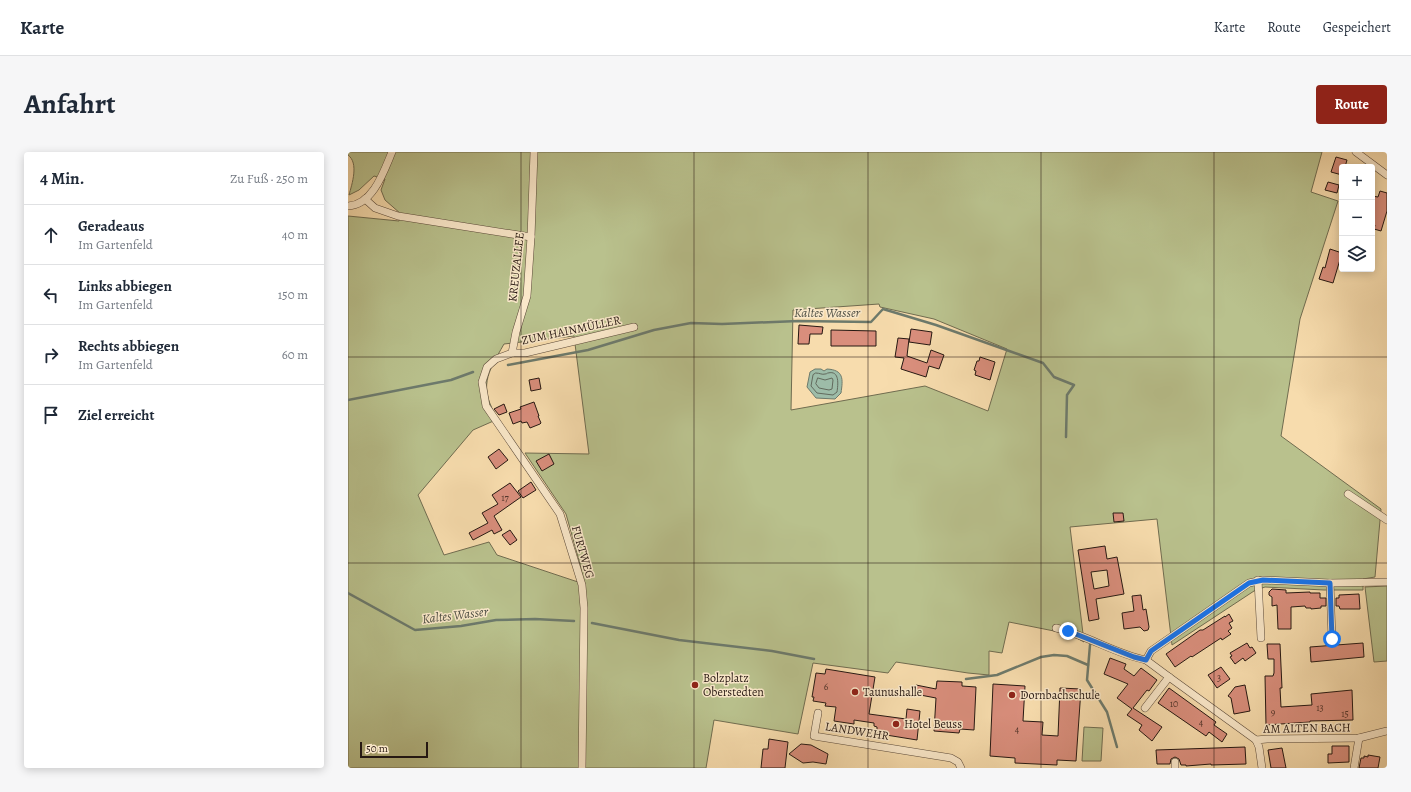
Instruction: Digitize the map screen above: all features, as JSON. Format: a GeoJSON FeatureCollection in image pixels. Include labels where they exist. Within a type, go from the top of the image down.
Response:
{"type":"FeatureCollection","features":[{"type":"Feature","properties":{"kind":"street"},"geometry":{"type":"LineString","coordinates":[[348,206],[352,206],[365,199],[380,182],[392,152]]}},
{"type":"Feature","properties":{"kind":"street","name":"KREUZALLEE"},"geometry":{"type":"LineString","coordinates":[[512,353],[516,332],[527,296],[534,152]]}},
{"type":"Feature","properties":{"kind":"street"},"geometry":{"type":"LineString","coordinates":[[1356,152],[1387,175]]}},
{"type":"Feature","properties":{"kind":"street"},"geometry":{"type":"LineString","coordinates":[[365,199],[375,208],[398,216],[531,237]]}},
{"type":"Feature","properties":{"kind":"street","name":"ZUM HAINMÜLLER"},"geometry":{"type":"LineString","coordinates":[[512,353],[525,353],[634,327]]}},
{"type":"Feature","properties":{"kind":"street","name":"FURTWEG"},"geometry":{"type":"LineString","coordinates":[[512,353],[496,359],[487,367],[482,382],[486,406],[560,514],[582,584],[584,608],[582,768]]}},
{"type":"Feature","properties":{"kind":"street"},"geometry":{"type":"LineString","coordinates":[[1348,494],[1387,520]]}},
{"type":"Feature","properties":{"kind":"street"},"geometry":{"type":"LineString","coordinates":[[1258,580],[1261,638]]}},
{"type":"Feature","properties":{"kind":"street"},"geometry":{"type":"LineString","coordinates":[[1146,660],[1151,651],[1249,583],[1258,580],[1330,583],[1387,582]]}},
{"type":"Feature","properties":{"kind":"street"},"geometry":{"type":"LineString","coordinates":[[1330,583],[1332,639]]}},
{"type":"Feature","properties":{"kind":"street"},"geometry":{"type":"LineString","coordinates":[[1056,628],[1146,660],[1256,740]]}},
{"type":"Feature","properties":{"kind":"street"},"geometry":{"type":"LineString","coordinates":[[1145,708],[1169,677]]}},
{"type":"Feature","properties":{"kind":"street","name":"LANDWEHR"},"geometry":{"type":"LineString","coordinates":[[818,713],[814,736],[951,758],[958,762],[961,768]]}},
{"type":"Feature","properties":{"kind":"street","name":"AM ALTEN BACH"},"geometry":{"type":"LineString","coordinates":[[1262,768],[1259,747],[1256,740],[1359,738],[1387,731]]}},
{"type":"Feature","properties":{"kind":"street"},"geometry":{"type":"LineString","coordinates":[[1354,768],[1359,738]]}},
{"type":"Feature","properties":{"kind":"green space"},"geometry":{"type":"Polygon","coordinates":[[[348,152],[1322,152],[1311,192],[1338,201],[1300,319],[1281,436],[1381,509],[1375,577],[1363,579],[1363,590],[1265,587],[1254,591],[1172,645],[1157,519],[1070,527],[1084,642],[1069,634],[1009,622],[1002,653],[989,651],[989,675],[896,662],[888,673],[813,663],[798,734],[714,720],[706,768],[348,768],[348,216],[399,221],[401,214],[385,200],[381,190],[385,179],[374,176],[359,190],[349,195],[353,180],[354,168],[348,152]],[[879,304],[793,310],[791,410],[925,386],[988,411],[1007,349],[934,319],[880,307],[879,304]],[[574,336],[504,344],[489,372],[487,381],[488,398],[498,419],[473,430],[418,495],[444,555],[489,542],[497,555],[584,584],[566,514],[525,453],[589,454],[574,336]]]}},
{"type":"Feature","properties":{"kind":"green space"},"geometry":{"type":"Polygon","coordinates":[[[1387,586],[1387,661],[1374,662],[1365,587],[1387,586]]]}},
{"type":"Feature","properties":{"kind":"green space"},"geometry":{"type":"Polygon","coordinates":[[[1084,727],[1103,728],[1101,761],[1082,761],[1084,727]]]}},
{"type":"Feature","properties":{"kind":"water"},"geometry":{"type":"Polygon","coordinates":[[[815,369],[837,371],[841,376],[841,393],[835,399],[816,398],[807,387],[810,372],[815,369]]]}},
{"type":"Feature","properties":{"kind":"building"},"geometry":{"type":"Polygon","coordinates":[[[1336,157],[1347,160],[1346,164],[1339,164],[1339,174],[1331,172],[1336,157]]]}},
{"type":"Feature","properties":{"kind":"building"},"geometry":{"type":"Polygon","coordinates":[[[1328,182],[1339,185],[1337,193],[1325,190],[1328,182]]]}},
{"type":"Feature","properties":{"kind":"building"},"geometry":{"type":"Polygon","coordinates":[[[1380,191],[1387,193],[1387,211],[1381,231],[1375,229],[1375,196],[1378,197],[1380,191]]]}},
{"type":"Feature","properties":{"kind":"building"},"geometry":{"type":"Polygon","coordinates":[[[1330,249],[1339,252],[1339,263],[1333,283],[1319,279],[1323,267],[1325,268],[1330,249]]]}},
{"type":"Feature","properties":{"kind":"building"},"geometry":{"type":"Polygon","coordinates":[[[799,325],[823,327],[822,334],[810,334],[809,344],[798,344],[799,325]]]}},
{"type":"Feature","properties":{"kind":"building"},"geometry":{"type":"Polygon","coordinates":[[[911,329],[932,332],[930,345],[909,342],[911,329]]]}},
{"type":"Feature","properties":{"kind":"building"},"geometry":{"type":"Polygon","coordinates":[[[831,330],[876,331],[876,346],[831,346],[831,330]]]}},
{"type":"Feature","properties":{"kind":"building"},"geometry":{"type":"Polygon","coordinates":[[[898,338],[909,339],[907,356],[927,363],[931,350],[944,355],[939,369],[929,366],[926,377],[901,369],[904,358],[895,357],[898,338]]]}},
{"type":"Feature","properties":{"kind":"building"},"geometry":{"type":"Polygon","coordinates":[[[980,357],[995,362],[990,380],[975,375],[976,371],[974,370],[980,357]]]}},
{"type":"Feature","properties":{"kind":"building"},"geometry":{"type":"Polygon","coordinates":[[[539,378],[541,389],[531,391],[529,380],[539,378]]]}},
{"type":"Feature","properties":{"kind":"building"},"geometry":{"type":"Polygon","coordinates":[[[534,402],[541,423],[530,428],[527,422],[522,423],[521,421],[513,424],[509,413],[534,402]]]}},
{"type":"Feature","properties":{"kind":"building"},"geometry":{"type":"Polygon","coordinates":[[[504,404],[507,412],[499,415],[494,409],[504,404]]]}},
{"type":"Feature","properties":{"kind":"building"},"geometry":{"type":"Polygon","coordinates":[[[499,449],[508,460],[496,469],[488,457],[499,449]]]}},
{"type":"Feature","properties":{"kind":"building"},"geometry":{"type":"Polygon","coordinates":[[[549,454],[554,464],[542,471],[536,461],[549,454]]]}},
{"type":"Feature","properties":{"kind":"building"},"geometry":{"type":"Polygon","coordinates":[[[531,482],[536,490],[523,498],[518,491],[531,482]]]}},
{"type":"Feature","properties":{"kind":"building"},"geometry":{"type":"Polygon","coordinates":[[[510,483],[521,497],[494,516],[502,530],[494,534],[492,530],[473,540],[469,533],[488,523],[482,513],[498,504],[492,495],[510,483]]]}},
{"type":"Feature","properties":{"kind":"building"},"geometry":{"type":"Polygon","coordinates":[[[1113,513],[1123,513],[1124,521],[1114,522],[1113,513]]]}},
{"type":"Feature","properties":{"kind":"building"},"geometry":{"type":"Polygon","coordinates":[[[510,530],[517,540],[510,545],[502,535],[510,530]]]}},
{"type":"Feature","properties":{"kind":"building"},"geometry":{"type":"Polygon","coordinates":[[[1105,546],[1107,559],[1117,557],[1124,594],[1096,599],[1099,619],[1089,621],[1078,550],[1105,546]],[[1107,570],[1091,572],[1094,589],[1109,586],[1107,570]]]}},
{"type":"Feature","properties":{"kind":"building"},"geometry":{"type":"Polygon","coordinates":[[[1272,589],[1286,590],[1286,593],[1320,593],[1320,598],[1326,598],[1326,606],[1311,609],[1306,608],[1305,606],[1291,607],[1291,629],[1278,629],[1277,605],[1272,606],[1272,597],[1269,595],[1269,592],[1272,589]]]}},
{"type":"Feature","properties":{"kind":"building"},"geometry":{"type":"Polygon","coordinates":[[[1359,594],[1360,609],[1340,609],[1339,606],[1336,606],[1336,598],[1339,598],[1339,595],[1359,594]]]}},
{"type":"Feature","properties":{"kind":"building"},"geometry":{"type":"Polygon","coordinates":[[[1141,595],[1143,610],[1146,609],[1149,627],[1148,630],[1144,631],[1140,627],[1124,629],[1122,613],[1134,611],[1132,596],[1141,595]]]}},
{"type":"Feature","properties":{"kind":"building"},"geometry":{"type":"Polygon","coordinates":[[[1229,614],[1233,621],[1229,623],[1232,628],[1228,631],[1231,634],[1222,640],[1221,638],[1175,667],[1166,654],[1200,630],[1203,630],[1229,614]]]}},
{"type":"Feature","properties":{"kind":"building"},"geometry":{"type":"Polygon","coordinates":[[[1247,643],[1256,653],[1245,661],[1243,658],[1235,664],[1230,657],[1232,656],[1230,653],[1247,643]]]}},
{"type":"Feature","properties":{"kind":"building"},"geometry":{"type":"Polygon","coordinates":[[[1363,643],[1364,657],[1311,662],[1310,647],[1363,643]]]}},
{"type":"Feature","properties":{"kind":"building"},"geometry":{"type":"Polygon","coordinates":[[[1267,644],[1280,644],[1282,688],[1280,688],[1281,707],[1312,705],[1311,694],[1352,690],[1353,720],[1310,721],[1266,725],[1265,676],[1273,676],[1274,673],[1274,659],[1268,659],[1267,644]]]}},
{"type":"Feature","properties":{"kind":"building"},"geometry":{"type":"Polygon","coordinates":[[[1110,658],[1126,664],[1124,669],[1134,676],[1141,668],[1157,680],[1133,708],[1162,727],[1152,741],[1139,730],[1142,725],[1127,715],[1132,709],[1117,698],[1128,684],[1104,674],[1110,658]]]}},
{"type":"Feature","properties":{"kind":"building"},"geometry":{"type":"Polygon","coordinates":[[[1221,667],[1230,679],[1217,688],[1208,675],[1221,667]]]}},
{"type":"Feature","properties":{"kind":"building"},"geometry":{"type":"Polygon","coordinates":[[[826,669],[875,677],[869,714],[906,719],[907,709],[920,711],[917,740],[880,734],[881,732],[877,732],[877,727],[874,726],[874,723],[854,720],[854,724],[834,721],[836,707],[825,706],[826,703],[813,701],[814,697],[812,697],[816,673],[825,674],[826,669]]]}},
{"type":"Feature","properties":{"kind":"building"},"geometry":{"type":"Polygon","coordinates":[[[937,681],[962,682],[962,686],[976,687],[974,730],[960,729],[959,733],[934,731],[936,698],[915,694],[916,685],[936,689],[937,681]]]}},
{"type":"Feature","properties":{"kind":"building","name":"Dornbachschule"},"geometry":{"type":"Polygon","coordinates":[[[993,684],[1025,686],[1023,721],[1043,722],[1042,735],[1058,736],[1060,688],[1081,689],[1076,761],[1057,760],[1057,765],[1015,763],[1015,758],[990,756],[993,684]]]}},
{"type":"Feature","properties":{"kind":"building"},"geometry":{"type":"Polygon","coordinates":[[[1245,685],[1250,711],[1234,714],[1231,698],[1228,696],[1235,687],[1245,685]]]}},
{"type":"Feature","properties":{"kind":"building"},"geometry":{"type":"Polygon","coordinates":[[[1169,688],[1216,722],[1214,725],[1227,734],[1222,742],[1209,732],[1206,736],[1158,703],[1169,688]]]}},
{"type":"Feature","properties":{"kind":"building"},"geometry":{"type":"Polygon","coordinates":[[[769,739],[788,742],[785,768],[761,768],[763,749],[768,749],[769,739]]]}},
{"type":"Feature","properties":{"kind":"building"},"geometry":{"type":"Polygon","coordinates":[[[801,744],[811,745],[828,754],[826,764],[813,762],[803,763],[789,754],[801,744]]]}},
{"type":"Feature","properties":{"kind":"building"},"geometry":{"type":"Polygon","coordinates":[[[1332,746],[1349,746],[1349,762],[1328,763],[1328,754],[1332,754],[1332,746]]]}},
{"type":"Feature","properties":{"kind":"building"},"geometry":{"type":"Polygon","coordinates":[[[1245,747],[1246,764],[1186,766],[1181,765],[1179,759],[1175,757],[1171,759],[1170,764],[1157,764],[1156,750],[1245,747]]]}},
{"type":"Feature","properties":{"kind":"building"},"geometry":{"type":"Polygon","coordinates":[[[1282,748],[1286,768],[1271,768],[1268,750],[1282,748]]]}},
{"type":"Feature","properties":{"kind":"building"},"geometry":{"type":"Polygon","coordinates":[[[1368,755],[1380,757],[1378,768],[1359,768],[1361,758],[1364,758],[1364,756],[1368,757],[1368,755]]]}},
{"type":"Feature","properties":{"kind":"waterway","name":"Kaltes Wasser"},"geometry":{"type":"LineString","coordinates":[[508,365],[588,350],[654,330],[691,323],[722,324],[798,321],[871,322],[883,309],[936,325],[1043,363],[1054,377],[1074,385],[1067,395],[1066,437]]}},
{"type":"Feature","properties":{"kind":"waterway","name":"Kaltes Wasser"},"geometry":{"type":"LineString","coordinates":[[348,400],[451,380],[473,372]]}},
{"type":"Feature","properties":{"kind":"waterway","name":"Kaltes Wasser"},"geometry":{"type":"LineString","coordinates":[[348,593],[415,630],[461,626],[496,620],[535,619],[574,621]]}},
{"type":"Feature","properties":{"kind":"waterway","name":"Kaltes Wasser"},"geometry":{"type":"LineString","coordinates":[[592,623],[679,640],[772,651],[814,659]]}},
{"type":"Feature","properties":{"kind":"waterway","name":"Kaltes Wasser"},"geometry":{"type":"LineString","coordinates":[[1090,645],[1087,680],[1107,712],[1117,747]]}},
{"type":"Feature","properties":{"kind":"waterway","name":"Kaltes Wasser"},"geometry":{"type":"LineString","coordinates":[[966,679],[997,675],[1041,657],[1054,655],[1067,656],[1088,665]]}},
{"type":"Feature","properties":{"kind":"place","name":"Bolzplatz Oberstedten"},"geometry":{"type":"Point","coordinates":[695,685]}},
{"type":"Feature","properties":{"kind":"place","name":"Taunushalle"},"geometry":{"type":"Point","coordinates":[855,692]}},
{"type":"Feature","properties":{"kind":"place","name":"Dornbachschule"},"geometry":{"type":"Point","coordinates":[1012,695]}},
{"type":"Feature","properties":{"kind":"place","name":"Hotel Beuss"},"geometry":{"type":"Point","coordinates":[896,724]}},
{"type":"Feature","properties":{"kind":"route"},"geometry":{"type":"LineString","coordinates":[[1068,631],[1134,657],[1146,660],[1151,651],[1249,583],[1263,580],[1330,583],[1332,639]]}}]}
